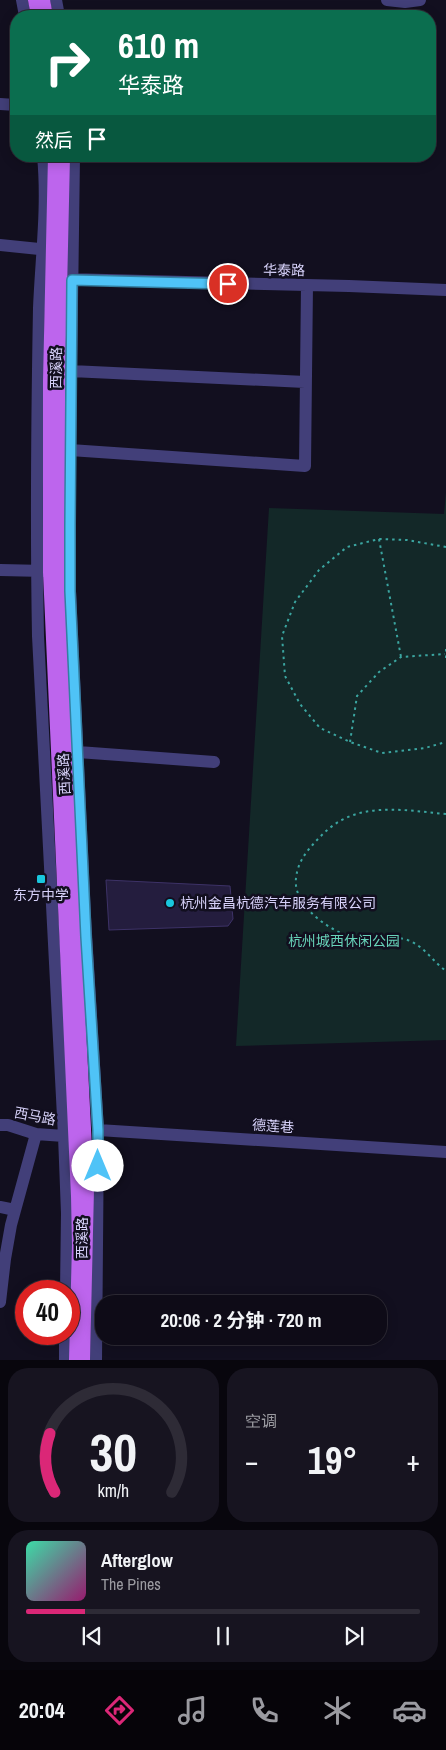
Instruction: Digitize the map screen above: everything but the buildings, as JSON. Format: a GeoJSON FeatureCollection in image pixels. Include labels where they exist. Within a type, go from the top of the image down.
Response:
{"type":"FeatureCollection","features":[{"type":"Feature","properties":{"kind":"main road","name":"西溪路"},"geometry":{"type":"LineString","coordinates":[[54,162],[47,250],[49,381],[48,572],[77,1196],[78,1245],[74,1360]]}},
{"type":"Feature","properties":{"kind":"main road","name":"西溪路"},"geometry":{"type":"LineString","coordinates":[[64,162],[66,279],[48,572],[61,642],[88,1189],[84,1360]]}},
{"type":"Feature","properties":{"kind":"street"},"geometry":{"type":"LineString","coordinates":[[387,0],[405,2],[420,0]]}},
{"type":"Feature","properties":{"kind":"street","name":"西溪路"},"geometry":{"type":"LineString","coordinates":[[43,162],[47,250]]}},
{"type":"Feature","properties":{"kind":"street","name":"西溪路"},"geometry":{"type":"LineString","coordinates":[[74,162],[66,279],[71,371],[70,591],[86,937],[98,1130],[96,1360]]}},
{"type":"Feature","properties":{"kind":"street"},"geometry":{"type":"LineString","coordinates":[[0,245],[47,250]]}},
{"type":"Feature","properties":{"kind":"street","name":"华泰路"},"geometry":{"type":"LineString","coordinates":[[66,279],[446,290]]}},
{"type":"Feature","properties":{"kind":"street"},"geometry":{"type":"LineString","coordinates":[[70,450],[305,466],[307,285]]}},
{"type":"Feature","properties":{"kind":"street"},"geometry":{"type":"LineString","coordinates":[[71,371],[305,382]]}},
{"type":"Feature","properties":{"kind":"street"},"geometry":{"type":"LineString","coordinates":[[0,570],[48,572]]}},
{"type":"Feature","properties":{"kind":"street","name":"西溪路"},"geometry":{"type":"LineString","coordinates":[[48,572],[38,636],[64,1136],[67,1212],[66,1280]]}},
{"type":"Feature","properties":{"kind":"street"},"geometry":{"type":"LineString","coordinates":[[78,752],[214,762]]}},
{"type":"Feature","properties":{"kind":"street","name":"西马路"},"geometry":{"type":"LineString","coordinates":[[0,1125],[8,1125],[36,1134],[64,1136]]}},
{"type":"Feature","properties":{"kind":"street","name":"德莲巷"},"geometry":{"type":"LineString","coordinates":[[98,1130],[446,1152]]}},
{"type":"Feature","properties":{"kind":"street"},"geometry":{"type":"LineString","coordinates":[[0,1302],[4,1260],[15,1210],[36,1134]]}},
{"type":"Feature","properties":{"kind":"street"},"geometry":{"type":"LineString","coordinates":[[0,1207],[15,1210]]}},
{"type":"Feature","properties":{"kind":"street"},"geometry":{"type":"LineString","coordinates":[[65,1345],[65,1360]]}},
{"type":"Feature","properties":{"kind":"path"},"geometry":{"type":"LineString","coordinates":[[379,539],[402,657]]}},
{"type":"Feature","properties":{"kind":"path"},"geometry":{"type":"LineString","coordinates":[[446,547],[407,540],[379,539],[347,547],[319,570],[295,602],[282,636],[285,676],[300,704],[320,728],[350,742],[382,753],[425,748],[446,742]]}},
{"type":"Feature","properties":{"kind":"path"},"geometry":{"type":"LineString","coordinates":[[446,649],[446,661]]}},
{"type":"Feature","properties":{"kind":"path"},"geometry":{"type":"LineString","coordinates":[[350,742],[357,696],[379,672],[402,657],[445,654]]}},
{"type":"Feature","properties":{"kind":"path"},"geometry":{"type":"LineString","coordinates":[[446,814],[376,809],[350,815],[325,831],[305,853],[296,878],[298,893],[305,906],[318,920],[335,931],[371,942],[389,938],[405,939],[419,946],[446,971]]}},
{"type":"Feature","properties":{"kind":"green space","name":"杭州城西休闲公园"},"geometry":{"type":"Polygon","coordinates":[[[446,492],[446,1040],[236,1046],[269,508],[444,514],[446,492]]]}},
{"type":"Feature","properties":{"kind":"place","name":"东方中学"},"geometry":{"type":"Point","coordinates":[41,879]}},
{"type":"Feature","properties":{"kind":"place","name":"杭州金昌杭德汽车服务有限公司"},"geometry":{"type":"Point","coordinates":[170,903]}},
{"type":"Feature","properties":{"kind":"route"},"geometry":{"type":"LineString","coordinates":[[98,1166],[98,1130],[86,937],[70,591],[72,280],[228,284]]}}]}
